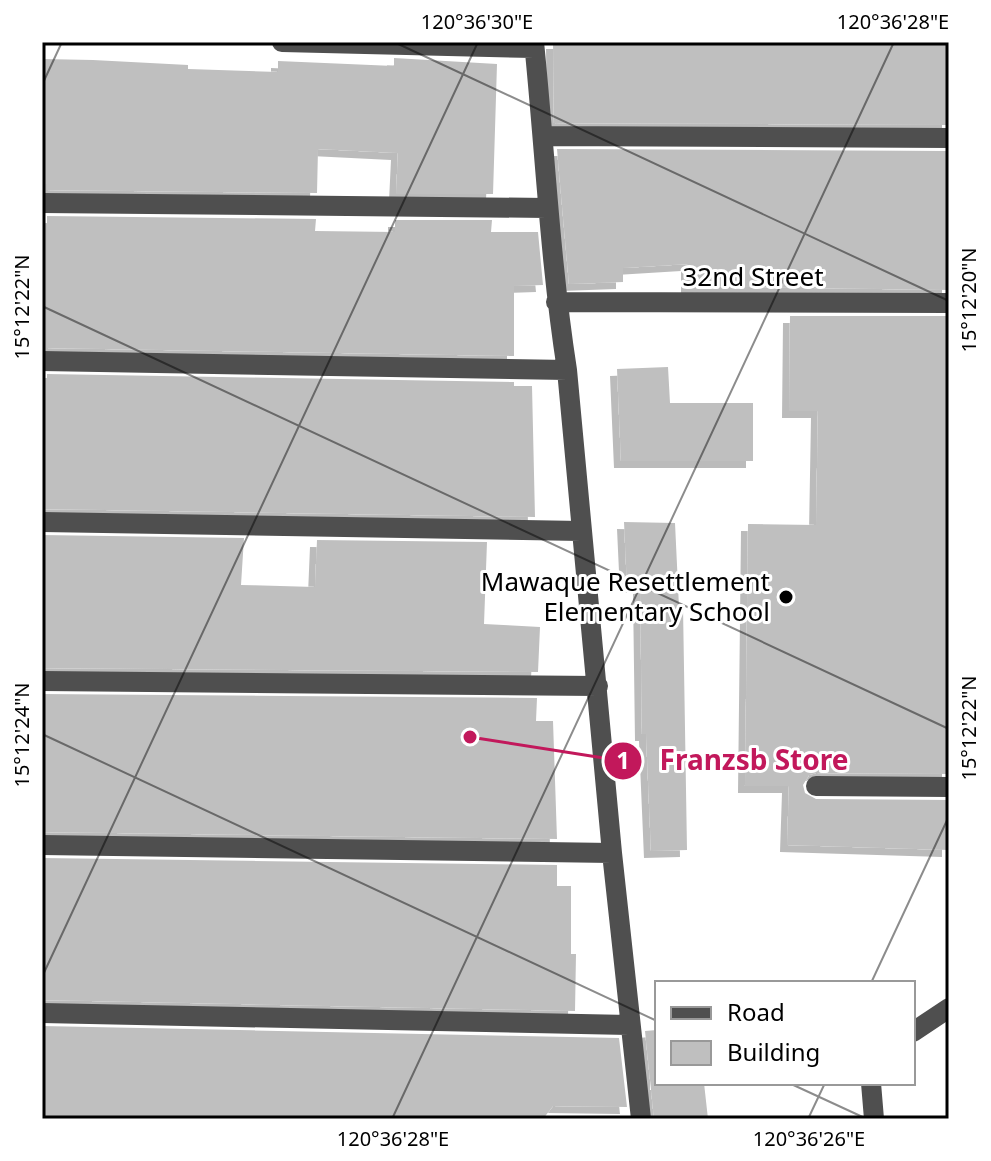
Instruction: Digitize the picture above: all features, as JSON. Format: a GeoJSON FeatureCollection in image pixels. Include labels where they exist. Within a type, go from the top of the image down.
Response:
{"type":"FeatureCollection","features":[{"type":"Feature","properties":{"kind":"street"},"geometry":{"type":"LineString","coordinates":[[282,42],[534,45],[556,302],[567,370],[612,853],[641,1119]]}},
{"type":"Feature","properties":{"kind":"street"},"geometry":{"type":"LineString","coordinates":[[543,136],[949,138]]}},
{"type":"Feature","properties":{"kind":"street"},"geometry":{"type":"LineString","coordinates":[[42,203],[547,208]]}},
{"type":"Feature","properties":{"kind":"street","name":"32nd Street"},"geometry":{"type":"LineString","coordinates":[[556,302],[949,303]]}},
{"type":"Feature","properties":{"kind":"street"},"geometry":{"type":"LineString","coordinates":[[42,361],[567,370]]}},
{"type":"Feature","properties":{"kind":"street"},"geometry":{"type":"LineString","coordinates":[[42,522],[581,531]]}},
{"type":"Feature","properties":{"kind":"street"},"geometry":{"type":"LineString","coordinates":[[42,681],[598,686]]}},
{"type":"Feature","properties":{"kind":"street"},"geometry":{"type":"LineString","coordinates":[[816,786],[949,787]]}},
{"type":"Feature","properties":{"kind":"street"},"geometry":{"type":"LineString","coordinates":[[42,845],[612,853]]}},
{"type":"Feature","properties":{"kind":"street"},"geometry":{"type":"LineString","coordinates":[[915,1031],[949,1008]]}},
{"type":"Feature","properties":{"kind":"street"},"geometry":{"type":"LineString","coordinates":[[42,1013],[629,1025]]}},
{"type":"Feature","properties":{"kind":"street"},"geometry":{"type":"LineString","coordinates":[[871,1085],[874,1119]]}},
{"type":"Feature","properties":{"kind":"building"},"geometry":{"type":"Polygon","coordinates":[[[553,42],[949,42],[949,125],[554,123],[553,42]]]}},
{"type":"Feature","properties":{"kind":"building"},"geometry":{"type":"Polygon","coordinates":[[[394,58],[497,64],[493,194],[396,194],[398,153],[318,149],[317,193],[47,190],[47,184],[42,184],[42,59],[278,72],[278,61],[394,66],[394,58]]]}},
{"type":"Feature","properties":{"kind":"building"},"geometry":{"type":"Polygon","coordinates":[[[557,149],[949,151],[949,290],[688,286],[688,264],[623,268],[623,282],[569,284],[557,149]]]}},
{"type":"Feature","properties":{"kind":"building"},"geometry":{"type":"Polygon","coordinates":[[[47,216],[316,219],[315,231],[395,232],[395,220],[492,220],[491,232],[538,232],[543,285],[514,286],[514,356],[47,348],[47,216]]]}},
{"type":"Feature","properties":{"kind":"building"},"geometry":{"type":"Polygon","coordinates":[[[790,316],[949,316],[949,774],[816,773],[809,775],[803,785],[805,793],[816,799],[949,800],[949,850],[787,845],[789,786],[745,786],[748,524],[816,525],[818,411],[789,411],[790,316]]]}},
{"type":"Feature","properties":{"kind":"building"},"geometry":{"type":"Polygon","coordinates":[[[668,367],[670,403],[753,403],[753,461],[621,461],[617,369],[668,367]]]}},
{"type":"Feature","properties":{"kind":"building"},"geometry":{"type":"Polygon","coordinates":[[[47,374],[514,382],[514,386],[532,386],[535,517],[42,509],[42,378],[47,378],[47,374]]]}},
{"type":"Feature","properties":{"kind":"building"},"geometry":{"type":"Polygon","coordinates":[[[624,522],[675,523],[679,607],[683,607],[687,850],[651,851],[646,734],[642,734],[640,586],[627,586],[624,522]]]}},
{"type":"Feature","properties":{"kind":"building"},"geometry":{"type":"Polygon","coordinates":[[[42,535],[244,538],[241,585],[315,587],[317,540],[487,542],[484,624],[540,627],[538,672],[42,668],[42,535]]]}},
{"type":"Feature","properties":{"kind":"building"},"geometry":{"type":"Polygon","coordinates":[[[42,694],[537,698],[536,721],[553,721],[557,839],[42,832],[42,694]]]}},
{"type":"Feature","properties":{"kind":"building"},"geometry":{"type":"Polygon","coordinates":[[[42,858],[557,865],[557,886],[571,886],[571,954],[576,954],[575,1011],[42,1000],[42,858]]]}},
{"type":"Feature","properties":{"kind":"building"},"geometry":{"type":"Polygon","coordinates":[[[42,1026],[619,1038],[627,1107],[553,1106],[543,1119],[42,1119],[42,1026]]]}},
{"type":"Feature","properties":{"kind":"building"},"geometry":{"type":"Polygon","coordinates":[[[655,1030],[655,1085],[704,1085],[708,1119],[654,1119],[645,1031],[655,1030]]]}},
{"type":"Feature","properties":{"kind":"place","name":"Mawaque Resettlement Elementary School"},"geometry":{"type":"Point","coordinates":[786,597]}},
{"type":"Feature","properties":{"kind":"place","name":"Franzsb Store"},"geometry":{"type":"Point","coordinates":[470,737]}}]}
